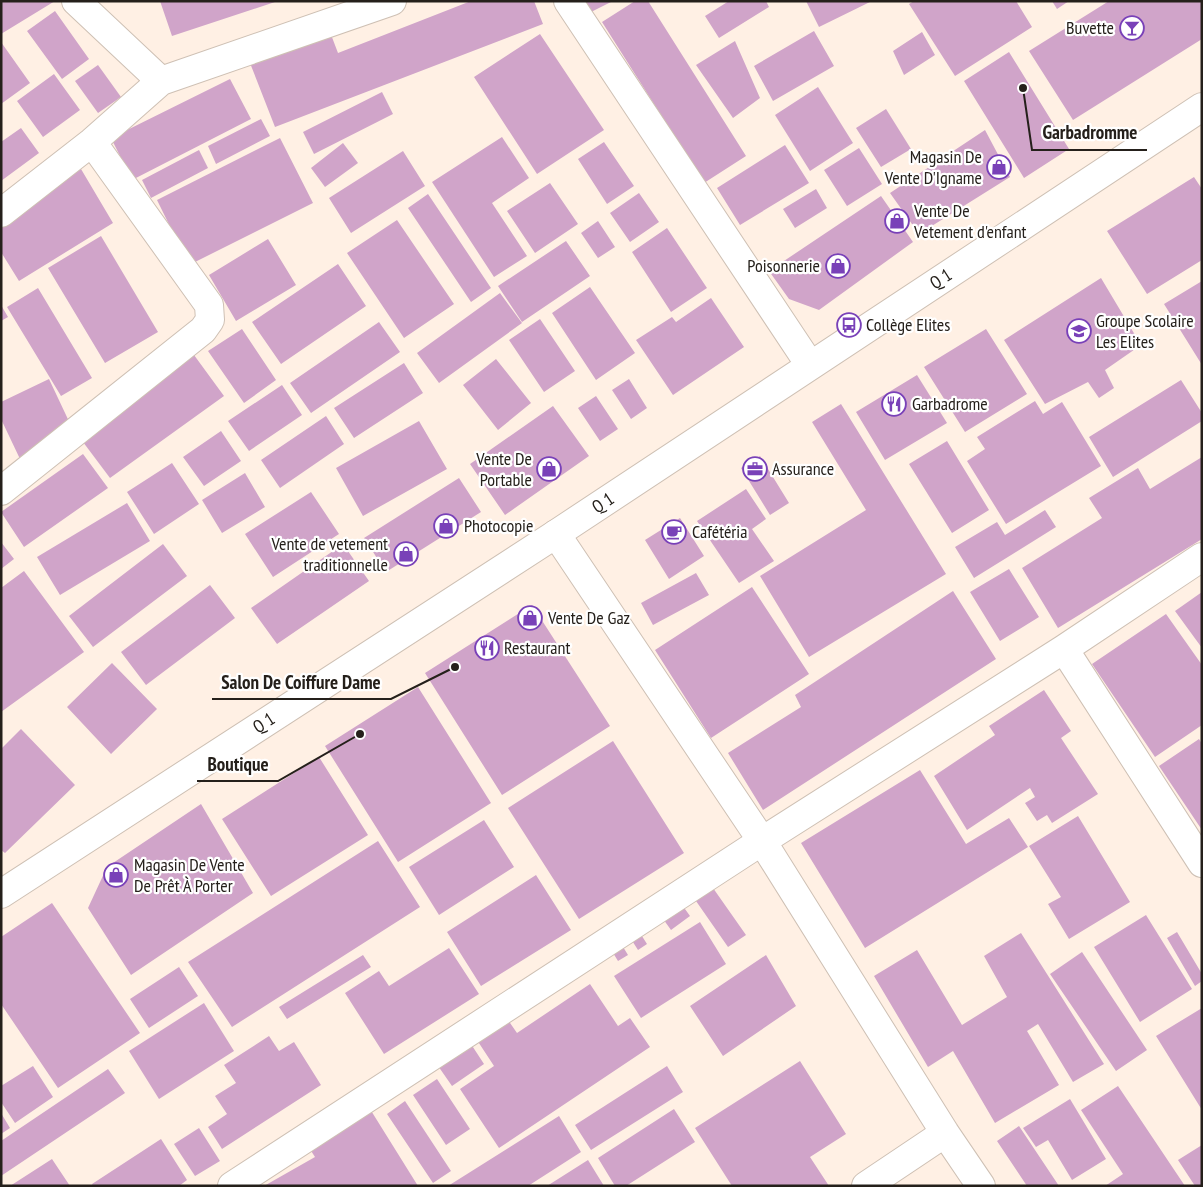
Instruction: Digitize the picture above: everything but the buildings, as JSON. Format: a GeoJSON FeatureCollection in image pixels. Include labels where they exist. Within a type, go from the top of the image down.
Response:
{"type":"FeatureCollection","features":[{"type":"Feature","properties":{"kind":"street"},"geometry":{"type":"LineString","coordinates":[[76,1],[161,81]]}},
{"type":"Feature","properties":{"kind":"street"},"geometry":{"type":"LineString","coordinates":[[1,213],[92,142],[161,81],[392,1]]}},
{"type":"Feature","properties":{"kind":"street"},"geometry":{"type":"LineString","coordinates":[[568,1],[810,365]]}},
{"type":"Feature","properties":{"kind":"street","name":"Q 1"},"geometry":{"type":"LineString","coordinates":[[1,894],[556,534],[1202,107]]}},
{"type":"Feature","properties":{"kind":"street"},"geometry":{"type":"LineString","coordinates":[[1,491],[203,330],[210,320],[209,305],[92,142]]}},
{"type":"Feature","properties":{"kind":"street"},"geometry":{"type":"LineString","coordinates":[[556,534],[762,841],[945,1133],[981,1186]]}},
{"type":"Feature","properties":{"kind":"street"},"geometry":{"type":"LineString","coordinates":[[232,1186],[762,841],[1064,649],[1202,557]]}},
{"type":"Feature","properties":{"kind":"street"},"geometry":{"type":"LineString","coordinates":[[1064,649],[1202,863]]}},
{"type":"Feature","properties":{"kind":"street"},"geometry":{"type":"LineString","coordinates":[[866,1186],[945,1133]]}},
{"type":"Feature","properties":{"kind":"place","name":"Buvette"},"geometry":{"type":"Point","coordinates":[1132,28]}},
{"type":"Feature","properties":{"kind":"place","name":"Garbadromme"},"geometry":{"type":"Point","coordinates":[1023,88]}},
{"type":"Feature","properties":{"kind":"place","name":"Magasin De Vente D'Igname"},"geometry":{"type":"Point","coordinates":[999,167]}},
{"type":"Feature","properties":{"kind":"place","name":"Vente De Vetement d'enfant"},"geometry":{"type":"Point","coordinates":[897,221]}},
{"type":"Feature","properties":{"kind":"place","name":"Poisonnerie"},"geometry":{"type":"Point","coordinates":[838,266]}},
{"type":"Feature","properties":{"kind":"place","name":"Collège Elites"},"geometry":{"type":"Point","coordinates":[849,325]}},
{"type":"Feature","properties":{"kind":"place","name":"Groupe Scolaire Les Elites"},"geometry":{"type":"Point","coordinates":[1079,331]}},
{"type":"Feature","properties":{"kind":"place","name":"Garbadrome"},"geometry":{"type":"Point","coordinates":[894,404]}},
{"type":"Feature","properties":{"kind":"place","name":"Vente De Portable"},"geometry":{"type":"Point","coordinates":[549,469]}},
{"type":"Feature","properties":{"kind":"place","name":"Assurance"},"geometry":{"type":"Point","coordinates":[755,469]}},
{"type":"Feature","properties":{"kind":"place","name":"Photocopie"},"geometry":{"type":"Point","coordinates":[446,526]}},
{"type":"Feature","properties":{"kind":"place","name":"Cafétéria"},"geometry":{"type":"Point","coordinates":[674,532]}},
{"type":"Feature","properties":{"kind":"place","name":"Vente de vetement traditionnelle"},"geometry":{"type":"Point","coordinates":[406,554]}},
{"type":"Feature","properties":{"kind":"place","name":"Vente De Gaz"},"geometry":{"type":"Point","coordinates":[530,618]}},
{"type":"Feature","properties":{"kind":"place","name":"Restaurant"},"geometry":{"type":"Point","coordinates":[487,648]}},
{"type":"Feature","properties":{"kind":"place","name":"Salon De Coiffure Dame"},"geometry":{"type":"Point","coordinates":[455,667]}},
{"type":"Feature","properties":{"kind":"place","name":"Boutique"},"geometry":{"type":"Point","coordinates":[360,734]}},
{"type":"Feature","properties":{"kind":"place","name":"Magasin De Vente De Prêt À Porter"},"geometry":{"type":"Point","coordinates":[116,875]}}]}
